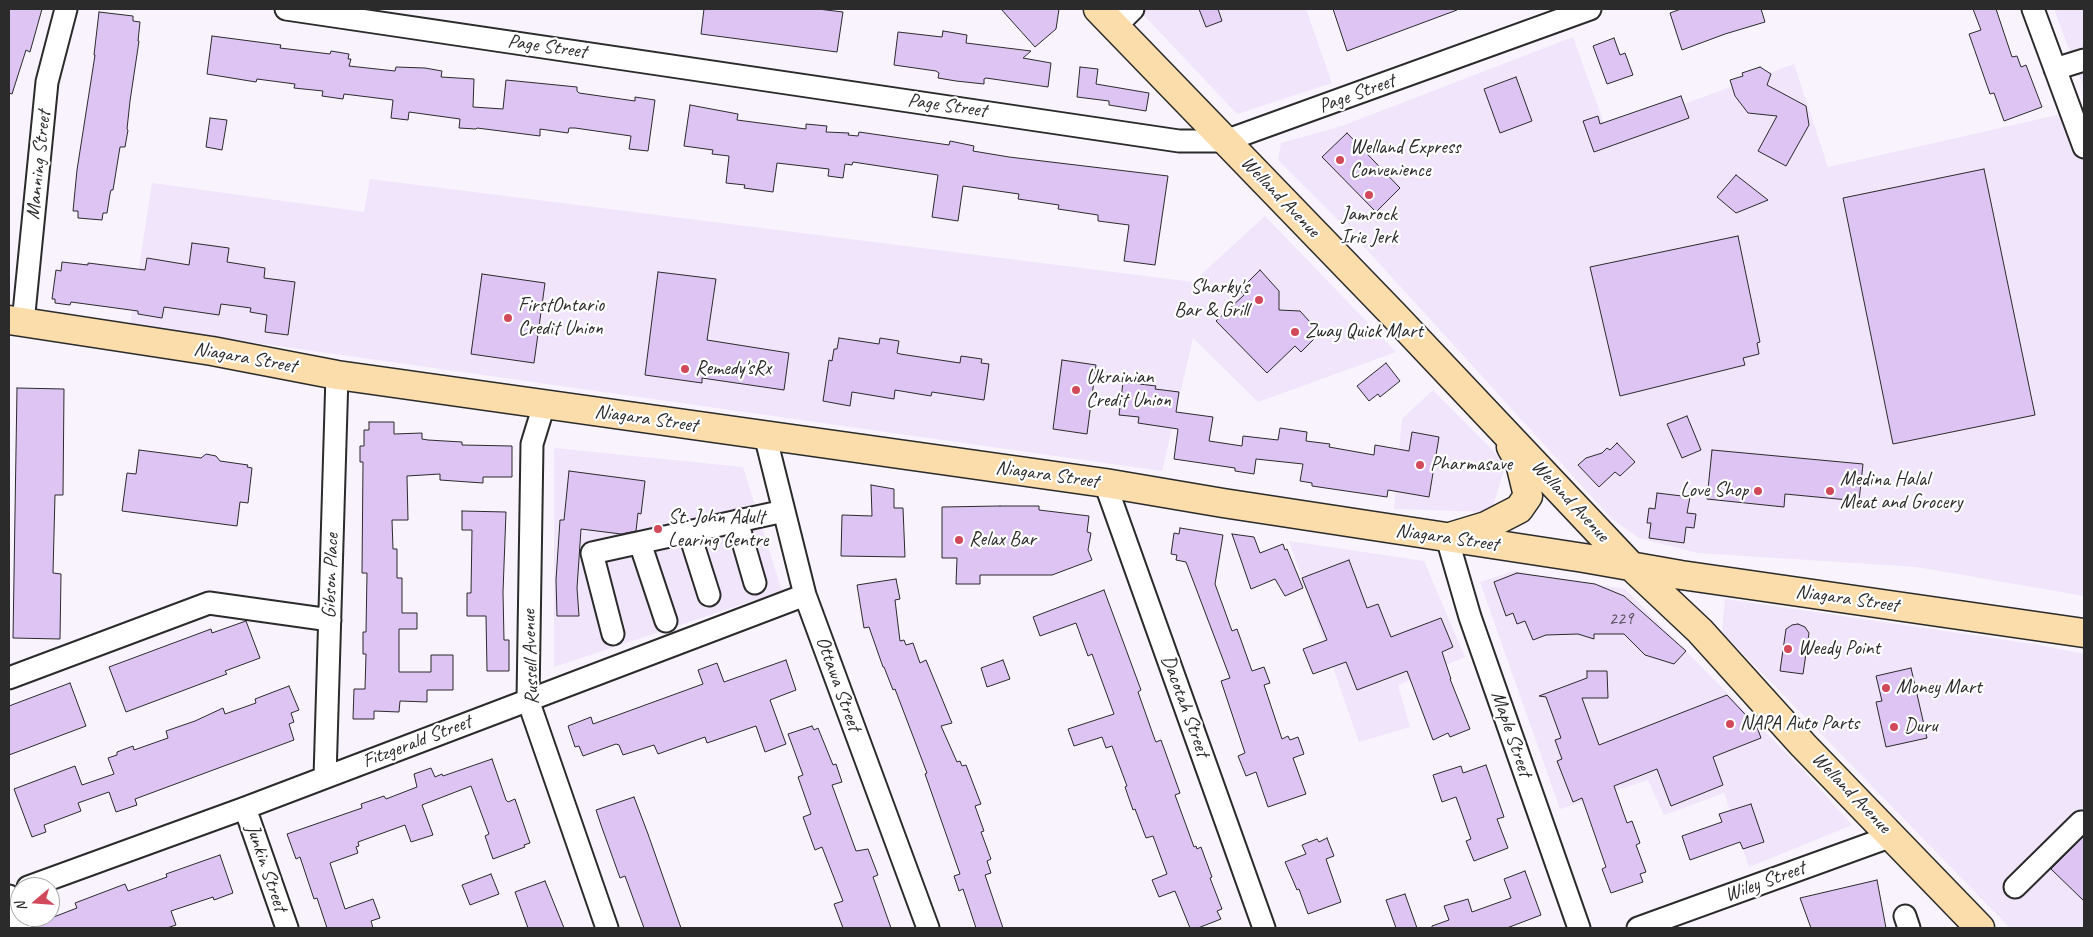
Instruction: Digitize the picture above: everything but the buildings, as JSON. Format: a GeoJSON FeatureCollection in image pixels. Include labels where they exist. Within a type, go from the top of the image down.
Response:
{"type":"FeatureCollection","features":[{"type":"Feature","properties":{"kind":"main road","name":"Welland Avenue"},"geometry":{"type":"LineString","coordinates":[[1115,15],[1225,141],[1498,424],[1632,567],[1700,630],[1803,744],[1980,928]]}},
{"type":"Feature","properties":{"kind":"main road","name":"Niagara Street"},"geometry":{"type":"LineString","coordinates":[[16,321],[212,351],[337,375],[1105,483],[1223,504],[1584,558],[1632,567],[2084,633]]}},
{"type":"Feature","properties":{"kind":"main road"},"geometry":{"type":"LineString","coordinates":[[1446,538],[1486,526],[1519,509],[1528,496],[1520,463],[1498,424]]}},
{"type":"Feature","properties":{"kind":"street","name":"Manning Street"},"geometry":{"type":"LineString","coordinates":[[16,321],[47,82],[66,9]]}},
{"type":"Feature","properties":{"kind":"street","name":"Page Street"},"geometry":{"type":"LineString","coordinates":[[286,9],[1169,139],[1225,141],[1590,9]]}},
{"type":"Feature","properties":{"kind":"street"},"geometry":{"type":"LineString","coordinates":[[2033,9],[2084,147]]}},
{"type":"Feature","properties":{"kind":"street"},"geometry":{"type":"LineString","coordinates":[[2055,69],[2084,60]]}},
{"type":"Feature","properties":{"kind":"street","name":"Gibson Place"},"geometry":{"type":"LineString","coordinates":[[325,777],[337,375]]}},
{"type":"Feature","properties":{"kind":"street","name":"Russell Avenue"},"geometry":{"type":"LineString","coordinates":[[544,405],[532,444],[528,700],[606,928]]}},
{"type":"Feature","properties":{"kind":"street","name":"Ottawa Street"},"geometry":{"type":"LineString","coordinates":[[764,435],[805,595],[928,928]]}},
{"type":"Feature","properties":{"kind":"street","name":"Dacotah Street"},"geometry":{"type":"LineString","coordinates":[[1105,483],[1264,928]]}},
{"type":"Feature","properties":{"kind":"street"},"geometry":{"type":"LineString","coordinates":[[613,634],[592,554],[784,511]]}},
{"type":"Feature","properties":{"kind":"street"},"geometry":{"type":"LineString","coordinates":[[737,521],[754,583]]}},
{"type":"Feature","properties":{"kind":"street"},"geometry":{"type":"LineString","coordinates":[[689,532],[708,595]]}},
{"type":"Feature","properties":{"kind":"street","name":"Maple Street"},"geometry":{"type":"LineString","coordinates":[[1446,538],[1470,618],[1579,928]]}},
{"type":"Feature","properties":{"kind":"street"},"geometry":{"type":"LineString","coordinates":[[640,543],[666,621]]}},
{"type":"Feature","properties":{"kind":"street","name":"Fitzgerald Street"},"geometry":{"type":"LineString","coordinates":[[55,877],[245,808],[805,595]]}},
{"type":"Feature","properties":{"kind":"street"},"geometry":{"type":"LineString","coordinates":[[9,678],[209,603],[330,620]]}},
{"type":"Feature","properties":{"kind":"street","name":"Junkin Street"},"geometry":{"type":"LineString","coordinates":[[245,808],[287,928]]}},
{"type":"Feature","properties":{"kind":"street"},"geometry":{"type":"LineString","coordinates":[[2015,887],[2081,822],[2084,822]]}},
{"type":"Feature","properties":{"kind":"street","name":"Wiley Street"},"geometry":{"type":"LineString","coordinates":[[1638,928],[1892,836]]}},
{"type":"Feature","properties":{"kind":"street"},"geometry":{"type":"LineString","coordinates":[[9,895],[21,928]]}},
{"type":"Feature","properties":{"kind":"shaded area"},"geometry":{"type":"Polygon","coordinates":[[[1138,9],[1306,9],[1332,83],[1237,114],[1138,9]]]}},
{"type":"Feature","properties":{"kind":"shaded area"},"geometry":{"type":"Polygon","coordinates":[[[2054,9],[2084,9],[2084,89],[2054,9]]]}},
{"type":"Feature","properties":{"kind":"shaded area"},"geometry":{"type":"Polygon","coordinates":[[[1573,37],[1607,132],[1794,64],[1828,167],[2084,109],[2084,596],[1917,567],[1698,553],[1639,538],[1611,518],[1358,240],[1278,160],[1281,143],[1342,126],[1573,37]]]}},
{"type":"Feature","properties":{"kind":"shaded area"},"geometry":{"type":"Polygon","coordinates":[[[370,179],[1193,282],[1265,216],[1396,352],[1258,402],[1193,338],[1162,471],[130,325],[152,183],[364,212],[370,179]]]}},
{"type":"Feature","properties":{"kind":"shaded area"},"geometry":{"type":"Polygon","coordinates":[[[1433,390],[1506,464],[1491,512],[1394,509],[1402,419],[1433,390]]]}},
{"type":"Feature","properties":{"kind":"shaded area","name":"St. John Adult Learing Centre"},"geometry":{"type":"Polygon","coordinates":[[[554,448],[743,467],[782,591],[554,667],[554,448]]]}},
{"type":"Feature","properties":{"kind":"shaded area"},"geometry":{"type":"Polygon","coordinates":[[[1289,541],[1424,561],[1465,657],[1398,685],[1410,727],[1359,742],[1289,541]]]}},
{"type":"Feature","properties":{"kind":"shaded area"},"geometry":{"type":"Polygon","coordinates":[[[1514,571],[1625,589],[1802,769],[1852,825],[1749,867],[1724,793],[1664,815],[1648,780],[1560,809],[1480,582],[1514,571]]]}},
{"type":"Feature","properties":{"kind":"shaded area"},"geometry":{"type":"Polygon","coordinates":[[[1725,599],[2040,645],[2084,654],[2084,928],[2010,928],[1722,632],[1725,599]]]}},
{"type":"Feature","properties":{"kind":"place","name":"Welland Express Convenience"},"geometry":{"type":"Point","coordinates":[1340,160]}},
{"type":"Feature","properties":{"kind":"place","name":"Jamrock Irie Jerk"},"geometry":{"type":"Point","coordinates":[1369,195]}},
{"type":"Feature","properties":{"kind":"place","name":"Sharky's Bar & Grill"},"geometry":{"type":"Point","coordinates":[1259,300]}},
{"type":"Feature","properties":{"kind":"place","name":"FirstOntario Credit Union"},"geometry":{"type":"Point","coordinates":[508,318]}},
{"type":"Feature","properties":{"kind":"place","name":"Zway Quick Mart"},"geometry":{"type":"Point","coordinates":[1295,332]}},
{"type":"Feature","properties":{"kind":"place","name":"Remedy'sRx"},"geometry":{"type":"Point","coordinates":[685,369]}},
{"type":"Feature","properties":{"kind":"place","name":"Ukrainian Credit Union"},"geometry":{"type":"Point","coordinates":[1076,390]}},
{"type":"Feature","properties":{"kind":"place","name":"Pharmasave"},"geometry":{"type":"Point","coordinates":[1420,465]}},
{"type":"Feature","properties":{"kind":"place","name":"Love Shop"},"geometry":{"type":"Point","coordinates":[1758,491]}},
{"type":"Feature","properties":{"kind":"place","name":"Medina Halal Meat and Grocery"},"geometry":{"type":"Point","coordinates":[1830,491]}},
{"type":"Feature","properties":{"kind":"place","name":"St. John Adult Learing Centre"},"geometry":{"type":"Point","coordinates":[658,529]}},
{"type":"Feature","properties":{"kind":"place","name":"Relax Bar"},"geometry":{"type":"Point","coordinates":[959,540]}},
{"type":"Feature","properties":{"kind":"place","name":"Weedy Point"},"geometry":{"type":"Point","coordinates":[1788,649]}},
{"type":"Feature","properties":{"kind":"place","name":"Money Mart"},"geometry":{"type":"Point","coordinates":[1886,688]}},
{"type":"Feature","properties":{"kind":"place","name":"NAPA Auto Parts"},"geometry":{"type":"Point","coordinates":[1730,724]}},
{"type":"Feature","properties":{"kind":"place","name":"Duru"},"geometry":{"type":"Point","coordinates":[1894,727]}}]}
